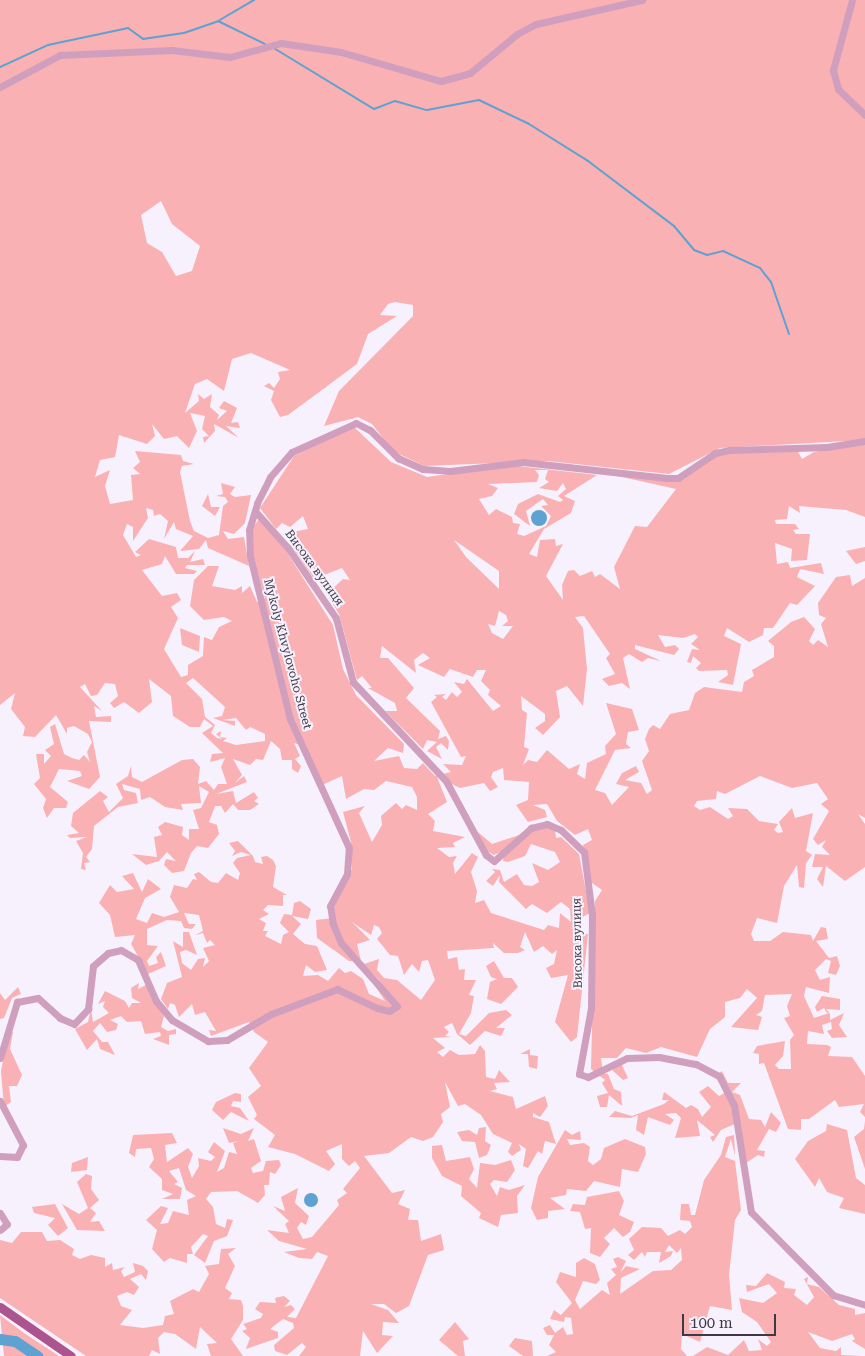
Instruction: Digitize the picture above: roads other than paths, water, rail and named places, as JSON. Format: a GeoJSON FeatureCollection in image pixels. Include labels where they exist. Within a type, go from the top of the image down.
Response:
{"type":"FeatureCollection","features":[{"type":"Feature","properties":{"kind":"main road"},"geometry":{"type":"LineString","coordinates":[[0,1307],[71,1356]]}},
{"type":"Feature","properties":{"kind":"street"},"geometry":{"type":"LineString","coordinates":[[0,87],[60,55],[172,50],[230,57],[281,43],[341,52],[441,82],[470,73],[517,34],[536,24],[642,0]]}},
{"type":"Feature","properties":{"kind":"street"},"geometry":{"type":"LineString","coordinates":[[852,0],[833,70],[838,89],[865,115]]}},
{"type":"Feature","properties":{"kind":"street"},"geometry":{"type":"LineString","coordinates":[[255,511],[263,488],[292,452],[356,423],[370,430],[398,458],[436,471],[523,462],[678,478],[715,453],[729,450],[827,447],[865,441]]}},
{"type":"Feature","properties":{"kind":"street","name":"Mykoly Khvylovoho Street"},"geometry":{"type":"LineString","coordinates":[[0,1058],[17,1002],[38,998],[60,1018],[74,1024],[86,1016],[93,966],[108,953],[122,950],[138,960],[156,1000],[172,1020],[208,1041],[227,1040],[271,1014],[337,989],[377,1008],[389,1011],[397,1006],[341,943],[332,924],[330,906],[347,874],[349,848],[290,719],[250,556],[249,530],[255,511]]}},
{"type":"Feature","properties":{"kind":"street","name":"Висока вулиця"},"geometry":{"type":"LineString","coordinates":[[255,511],[288,548],[336,618],[353,682],[446,781],[486,856],[494,860],[531,828],[547,824],[561,830],[584,852],[592,915],[591,1008],[579,1074],[588,1077],[627,1058],[659,1057],[696,1064],[719,1076],[734,1105],[751,1212],[833,1294],[865,1305]]}},
{"type":"Feature","properties":{"kind":"street"},"geometry":{"type":"LineString","coordinates":[[0,1101],[23,1145],[17,1157],[0,1156]]}},
{"type":"Feature","properties":{"kind":"street"},"geometry":{"type":"LineString","coordinates":[[0,1213],[7,1224],[0,1230]]}},
{"type":"Feature","properties":{"kind":"water"},"geometry":{"type":"Polygon","coordinates":[[[539,510],[545,512],[547,518],[545,524],[539,526],[533,524],[531,518],[533,512],[539,510]]]}},
{"type":"Feature","properties":{"kind":"water"},"geometry":{"type":"Polygon","coordinates":[[[308,1193],[314,1193],[318,1200],[314,1207],[308,1207],[304,1203],[304,1197],[308,1193]]]}},
{"type":"Feature","properties":{"kind":"waterway"},"geometry":{"type":"LineString","coordinates":[[0,67],[48,45],[128,28],[143,39],[184,33],[218,21],[254,0]]}},
{"type":"Feature","properties":{"kind":"waterway"},"geometry":{"type":"LineString","coordinates":[[218,21],[265,44]]}},
{"type":"Feature","properties":{"kind":"waterway"},"geometry":{"type":"LineString","coordinates":[[272,47],[374,109],[395,101],[427,110],[479,100],[529,124],[588,161],[674,226],[694,250],[707,255],[723,251],[760,268],[771,282],[789,334]]}},
{"type":"Feature","properties":{"kind":"waterway"},"geometry":{"type":"LineString","coordinates":[[0,1339],[15,1341],[37,1356]]}}]}
